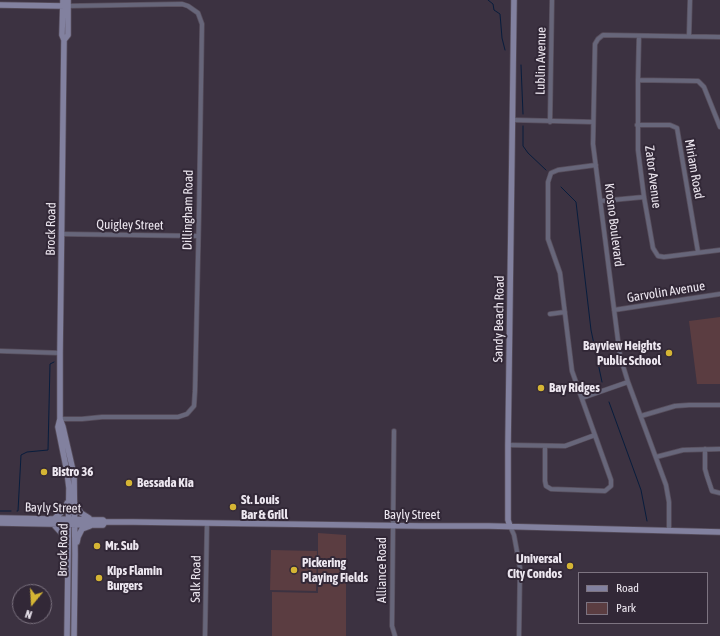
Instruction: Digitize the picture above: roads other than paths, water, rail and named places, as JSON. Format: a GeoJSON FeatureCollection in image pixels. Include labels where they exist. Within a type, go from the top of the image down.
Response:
{"type":"FeatureCollection","features":[{"type":"Feature","properties":{"kind":"main road","name":"Sandy Beach Road"},"geometry":{"type":"LineString","coordinates":[[510,526],[508,520],[508,444],[514,120],[514,0]]}},
{"type":"Feature","properties":{"kind":"main road"},"geometry":{"type":"LineString","coordinates":[[0,5],[65,4]]}},
{"type":"Feature","properties":{"kind":"main road","name":"Brock Road"},"geometry":{"type":"LineString","coordinates":[[65,4],[62,35],[64,40],[60,419],[58,427],[67,472],[75,554],[74,636]]}},
{"type":"Feature","properties":{"kind":"main road","name":"Brock Road"},"geometry":{"type":"LineString","coordinates":[[60,419],[74,475],[75,500],[68,552],[67,636]]}},
{"type":"Feature","properties":{"kind":"main road"},"geometry":{"type":"LineString","coordinates":[[68,552],[65,537],[54,521],[65,509],[69,488]]}},
{"type":"Feature","properties":{"kind":"main road"},"geometry":{"type":"LineString","coordinates":[[75,500],[81,513],[90,519]]}},
{"type":"Feature","properties":{"kind":"main road","name":"Bayly Street"},"geometry":{"type":"LineString","coordinates":[[0,518],[72,522],[93,525],[103,525],[105,522]]}},
{"type":"Feature","properties":{"kind":"main road","name":"Bayly Street"},"geometry":{"type":"LineString","coordinates":[[72,522],[90,519],[103,520],[105,522],[510,526],[595,530],[720,532]]}},
{"type":"Feature","properties":{"kind":"main road","name":"Bayly Street"},"geometry":{"type":"LineString","coordinates":[[0,523],[54,521]]}},
{"type":"Feature","properties":{"kind":"main road"},"geometry":{"type":"LineString","coordinates":[[75,554],[78,537],[82,529],[93,525]]}},
{"type":"Feature","properties":{"kind":"street","name":"Lublin Avenue"},"geometry":{"type":"LineString","coordinates":[[550,122],[552,0]]}},
{"type":"Feature","properties":{"kind":"street"},"geometry":{"type":"LineString","coordinates":[[689,36],[690,0]]}},
{"type":"Feature","properties":{"kind":"street","name":"Dillingham Road"},"geometry":{"type":"LineString","coordinates":[[60,419],[102,417],[178,417],[187,414],[194,406],[196,383],[202,24],[198,13],[182,4],[65,4]]}},
{"type":"Feature","properties":{"kind":"street","name":"Krosno Boulevard"},"geometry":{"type":"LineString","coordinates":[[669,530],[669,502],[666,485],[620,356],[593,144],[595,44],[598,39],[604,35],[720,37]]}},
{"type":"Feature","properties":{"kind":"street","name":"Zator Avenue"},"geometry":{"type":"LineString","coordinates":[[639,36],[637,125],[638,150],[653,248],[658,256],[664,258],[720,250]]}},
{"type":"Feature","properties":{"kind":"street"},"geometry":{"type":"LineString","coordinates":[[638,80],[698,81],[704,87],[720,126]]}},
{"type":"Feature","properties":{"kind":"street"},"geometry":{"type":"LineString","coordinates":[[514,120],[593,122]]}},
{"type":"Feature","properties":{"kind":"street","name":"Miriam Road"},"geometry":{"type":"LineString","coordinates":[[637,125],[670,125],[677,128],[698,252]]}},
{"type":"Feature","properties":{"kind":"street"},"geometry":{"type":"LineString","coordinates":[[545,446],[546,486],[551,489],[605,491],[611,486],[611,480],[572,371],[560,273],[548,239],[549,177],[551,173],[558,170],[596,165]]}},
{"type":"Feature","properties":{"kind":"street"},"geometry":{"type":"LineString","coordinates":[[601,201],[644,196]]}},
{"type":"Feature","properties":{"kind":"street","name":"Quigley Street"},"geometry":{"type":"LineString","coordinates":[[62,234],[198,236]]}},
{"type":"Feature","properties":{"kind":"street","name":"Garvolin Avenue"},"geometry":{"type":"LineString","coordinates":[[614,310],[720,294]]}},
{"type":"Feature","properties":{"kind":"street"},"geometry":{"type":"LineString","coordinates":[[550,314],[565,312]]}},
{"type":"Feature","properties":{"kind":"street"},"geometry":{"type":"LineString","coordinates":[[0,351],[60,353]]}},
{"type":"Feature","properties":{"kind":"street"},"geometry":{"type":"LineString","coordinates":[[582,398],[628,382]]}},
{"type":"Feature","properties":{"kind":"street"},"geometry":{"type":"LineString","coordinates":[[641,416],[675,406],[720,405]]}},
{"type":"Feature","properties":{"kind":"street","name":"Alliance Road"},"geometry":{"type":"LineString","coordinates":[[394,431],[392,626],[395,636]]}},
{"type":"Feature","properties":{"kind":"street"},"geometry":{"type":"LineString","coordinates":[[508,444],[565,446],[594,435]]}},
{"type":"Feature","properties":{"kind":"street"},"geometry":{"type":"LineString","coordinates":[[705,449],[705,469],[712,491],[720,493]]}},
{"type":"Feature","properties":{"kind":"street"},"geometry":{"type":"LineString","coordinates":[[656,457],[683,450],[720,449]]}},
{"type":"Feature","properties":{"kind":"street","name":"Salk Road"},"geometry":{"type":"LineString","coordinates":[[205,636],[207,523]]}},
{"type":"Feature","properties":{"kind":"street","name":"Sandy Beach Road"},"geometry":{"type":"LineString","coordinates":[[510,526],[514,535],[520,568],[519,636]]}},
{"type":"Feature","properties":{"kind":"waterway"},"geometry":{"type":"LineString","coordinates":[[488,0],[493,4],[494,10],[500,14],[502,38],[505,50]]}},
{"type":"Feature","properties":{"kind":"waterway"},"geometry":{"type":"LineString","coordinates":[[521,65],[523,114]]}},
{"type":"Feature","properties":{"kind":"waterway"},"geometry":{"type":"LineString","coordinates":[[523,126],[523,146],[528,153],[546,170]]}},
{"type":"Feature","properties":{"kind":"waterway"},"geometry":{"type":"LineString","coordinates":[[561,187],[576,202],[591,330],[602,382]]}},
{"type":"Feature","properties":{"kind":"waterway"},"geometry":{"type":"LineString","coordinates":[[17,511],[21,455],[27,452],[48,450],[50,364],[54,362]]}},
{"type":"Feature","properties":{"kind":"waterway"},"geometry":{"type":"LineString","coordinates":[[609,402],[641,490],[647,521]]}},
{"type":"Feature","properties":{"kind":"waterway"},"geometry":{"type":"LineString","coordinates":[[0,511],[11,511]]}},
{"type":"Feature","properties":{"kind":"place","name":"Bayview Heights Public School"},"geometry":{"type":"Point","coordinates":[669,353]}},
{"type":"Feature","properties":{"kind":"place","name":"Bay Ridges"},"geometry":{"type":"Point","coordinates":[541,388]}},
{"type":"Feature","properties":{"kind":"place","name":"Bistro 36"},"geometry":{"type":"Point","coordinates":[44,472]}},
{"type":"Feature","properties":{"kind":"place","name":"Bessada Kia"},"geometry":{"type":"Point","coordinates":[129,483]}},
{"type":"Feature","properties":{"kind":"place","name":"St. Louis Bar & Grill"},"geometry":{"type":"Point","coordinates":[233,507]}},
{"type":"Feature","properties":{"kind":"place","name":"Mr. Sub"},"geometry":{"type":"Point","coordinates":[97,546]}},
{"type":"Feature","properties":{"kind":"place","name":"Universal City Condos"},"geometry":{"type":"Point","coordinates":[570,566]}},
{"type":"Feature","properties":{"kind":"place","name":"Pickering Playing Fields"},"geometry":{"type":"Point","coordinates":[294,570]}},
{"type":"Feature","properties":{"kind":"place","name":"Kips Flamin Burgers"},"geometry":{"type":"Point","coordinates":[99,578]}}]}
